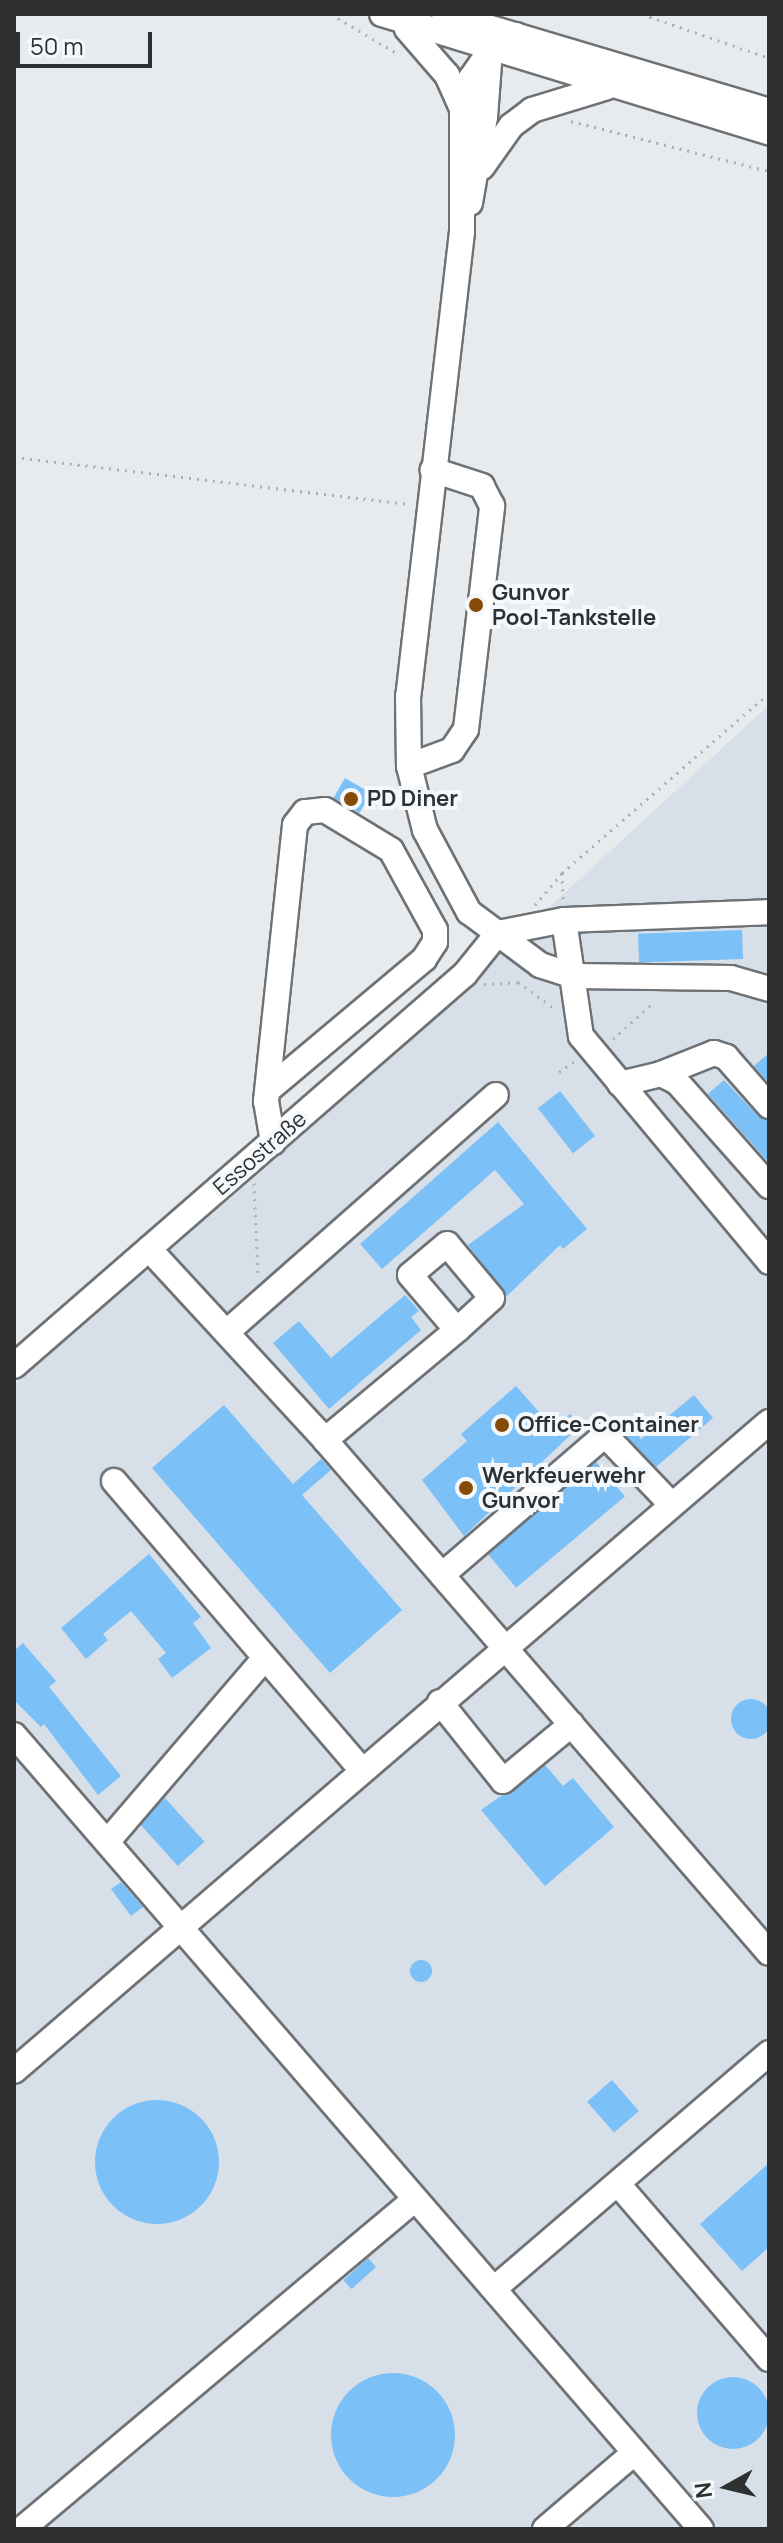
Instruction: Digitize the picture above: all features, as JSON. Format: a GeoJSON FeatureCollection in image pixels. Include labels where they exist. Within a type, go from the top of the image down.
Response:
{"type":"FeatureCollection","features":[{"type":"Feature","properties":{"kind":"street"},"geometry":{"type":"LineString","coordinates":[[444,14],[769,111]]}},
{"type":"Feature","properties":{"kind":"street"},"geometry":{"type":"LineString","coordinates":[[392,19],[608,87],[769,132]]}},
{"type":"Feature","properties":{"kind":"street"},"geometry":{"type":"LineString","coordinates":[[392,19],[430,50],[462,108]]}},
{"type":"Feature","properties":{"kind":"street"},"geometry":{"type":"LineString","coordinates":[[462,232],[478,176],[490,51],[479,23]]}},
{"type":"Feature","properties":{"kind":"street"},"geometry":{"type":"LineString","coordinates":[[516,35],[490,51],[471,78],[462,108],[462,232],[408,696],[409,766],[425,830],[469,912],[520,953],[574,976],[731,978],[769,989]]}},
{"type":"Feature","properties":{"kind":"street"},"geometry":{"type":"LineString","coordinates":[[478,176],[511,126],[532,110],[608,87]]}},
{"type":"Feature","properties":{"kind":"street"},"geometry":{"type":"LineString","coordinates":[[409,766],[452,750],[466,729],[492,506],[482,486],[433,470]]}},
{"type":"Feature","properties":{"kind":"street"},"geometry":{"type":"LineString","coordinates":[[268,1090],[424,959],[435,942],[435,930],[391,850],[325,810],[305,812],[295,825],[268,1090],[273,1142]]}},
{"type":"Feature","properties":{"kind":"street"},"geometry":{"type":"LineString","coordinates":[[498,933],[564,920],[769,912]]}},
{"type":"Feature","properties":{"kind":"street"},"geometry":{"type":"LineString","coordinates":[[564,920],[574,976],[576,1021],[581,1036],[766,1252]]}},
{"type":"Feature","properties":{"kind":"street","name":"Essostraße"},"geometry":{"type":"LineString","coordinates":[[14,1366],[465,974],[498,933]]}},
{"type":"Feature","properties":{"kind":"street"},"geometry":{"type":"LineString","coordinates":[[620,1084],[661,1074],[714,1053],[726,1057],[769,1106]]}},
{"type":"Feature","properties":{"kind":"street"},"geometry":{"type":"LineString","coordinates":[[661,1074],[677,1082],[769,1186]]}},
{"type":"Feature","properties":{"kind":"street"},"geometry":{"type":"LineString","coordinates":[[228,1331],[496,1095]]}},
{"type":"Feature","properties":{"kind":"street"},"geometry":{"type":"LineString","coordinates":[[149,1249],[228,1331],[325,1440],[768,1951]]}},
{"type":"Feature","properties":{"kind":"street"},"geometry":{"type":"LineString","coordinates":[[325,1440],[457,1330]]}},
{"type":"Feature","properties":{"kind":"street"},"geometry":{"type":"LineString","coordinates":[[14,2071],[670,1503],[769,1422]]}},
{"type":"Feature","properties":{"kind":"street"},"geometry":{"type":"LineString","coordinates":[[442,1575],[605,1435],[670,1503]]}},
{"type":"Feature","properties":{"kind":"street"},"geometry":{"type":"LineString","coordinates":[[114,1481],[361,1769]]}},
{"type":"Feature","properties":{"kind":"street"},"geometry":{"type":"LineString","coordinates":[[108,1841],[265,1658]]}},
{"type":"Feature","properties":{"kind":"street"},"geometry":{"type":"LineString","coordinates":[[440,1702],[503,1781],[572,1724]]}},
{"type":"Feature","properties":{"kind":"street"},"geometry":{"type":"LineString","coordinates":[[14,1735],[183,1925],[414,2200],[495,2288],[701,2529]]}},
{"type":"Feature","properties":{"kind":"street"},"geometry":{"type":"LineString","coordinates":[[495,2288],[769,2053]]}},
{"type":"Feature","properties":{"kind":"street"},"geometry":{"type":"LineString","coordinates":[[618,2184],[769,2359]]}},
{"type":"Feature","properties":{"kind":"street"},"geometry":{"type":"LineString","coordinates":[[22,2529],[414,2200]]}},
{"type":"Feature","properties":{"kind":"street"},"geometry":{"type":"LineString","coordinates":[[545,2529],[634,2453]]}},
{"type":"Feature","properties":{"kind":"path"},"geometry":{"type":"LineString","coordinates":[[642,14],[769,58]]}},
{"type":"Feature","properties":{"kind":"path"},"geometry":{"type":"LineString","coordinates":[[14,457],[429,506]]}},
{"type":"Feature","properties":{"kind":"path"},"geometry":{"type":"LineString","coordinates":[[527,926],[535,905],[562,873],[769,693]]}},
{"type":"Feature","properties":{"kind":"path"},"geometry":{"type":"LineString","coordinates":[[476,991],[486,982],[518,982],[576,1021]]}},
{"type":"Feature","properties":{"kind":"path"},"geometry":{"type":"LineString","coordinates":[[253,1158],[260,1303]]}},
{"type":"Feature","properties":{"kind":"shaded area"},"geometry":{"type":"Polygon","coordinates":[[[769,705],[769,2529],[14,2529],[14,1385],[261,1172],[769,705]]]}},
{"type":"Feature","properties":{"kind":"building","name":"PD Diner"},"geometry":{"type":"Polygon","coordinates":[[[345,778],[371,793],[359,813],[334,798],[345,778]]]}},
{"type":"Feature","properties":{"kind":"building"},"geometry":{"type":"Polygon","coordinates":[[[742,930],[743,959],[639,963],[638,934],[742,930]]]}},
{"type":"Feature","properties":{"kind":"building"},"geometry":{"type":"Polygon","coordinates":[[[769,1053],[769,1083],[754,1066],[769,1053]]]}},
{"type":"Feature","properties":{"kind":"building"},"geometry":{"type":"Polygon","coordinates":[[[724,1080],[758,1116],[769,1121],[769,1163],[708,1094],[724,1080]]]}},
{"type":"Feature","properties":{"kind":"building"},"geometry":{"type":"Polygon","coordinates":[[[560,1091],[595,1136],[573,1153],[538,1108],[560,1091]]]}},
{"type":"Feature","properties":{"kind":"building"},"geometry":{"type":"Polygon","coordinates":[[[498,1122],[587,1229],[563,1249],[560,1245],[507,1296],[468,1245],[524,1204],[495,1170],[382,1269],[360,1244],[498,1122]]]}},
{"type":"Feature","properties":{"kind":"building"},"geometry":{"type":"Polygon","coordinates":[[[405,1295],[419,1311],[411,1317],[421,1330],[329,1409],[273,1343],[299,1321],[331,1358],[405,1295]]]}},
{"type":"Feature","properties":{"kind":"building"},"geometry":{"type":"Polygon","coordinates":[[[516,1386],[553,1428],[570,1414],[580,1426],[464,1536],[422,1480],[467,1441],[461,1434],[516,1386]]]}},
{"type":"Feature","properties":{"kind":"building"},"geometry":{"type":"Polygon","coordinates":[[[694,1395],[713,1418],[656,1467],[613,1423],[621,1416],[641,1439],[694,1395]]]}},
{"type":"Feature","properties":{"kind":"building"},"geometry":{"type":"Polygon","coordinates":[[[224,1405],[293,1484],[321,1459],[331,1470],[302,1495],[402,1610],[330,1673],[152,1468],[224,1405]]]}},
{"type":"Feature","properties":{"kind":"building"},"geometry":{"type":"Polygon","coordinates":[[[596,1462],[625,1496],[516,1588],[487,1553],[596,1462]]]}},
{"type":"Feature","properties":{"kind":"building"},"geometry":{"type":"Polygon","coordinates":[[[149,1554],[201,1617],[193,1623],[211,1648],[172,1678],[158,1659],[166,1653],[131,1611],[103,1634],[108,1640],[86,1659],[61,1628],[149,1554]]]}},
{"type":"Feature","properties":{"kind":"building"},"geometry":{"type":"Polygon","coordinates":[[[23,1643],[56,1681],[49,1687],[121,1776],[98,1795],[44,1724],[41,1727],[14,1700],[14,1651],[23,1643]]]}},
{"type":"Feature","properties":{"kind":"building"},"geometry":{"type":"Polygon","coordinates":[[[751,1699],[765,1705],[771,1719],[765,1733],[751,1739],[737,1733],[731,1719],[737,1705],[751,1699]]]}},
{"type":"Feature","properties":{"kind":"building"},"geometry":{"type":"Polygon","coordinates":[[[545,1765],[563,1786],[573,1778],[614,1827],[545,1886],[481,1810],[545,1765]]]}},
{"type":"Feature","properties":{"kind":"building"},"geometry":{"type":"Polygon","coordinates":[[[165,1798],[204,1842],[178,1866],[138,1822],[165,1798]]]}},
{"type":"Feature","properties":{"kind":"building"},"geometry":{"type":"Polygon","coordinates":[[[121,1882],[143,1907],[131,1916],[111,1889],[121,1882]]]}},
{"type":"Feature","properties":{"kind":"building"},"geometry":{"type":"Polygon","coordinates":[[[421,1960],[429,1963],[432,1971],[429,1979],[421,1982],[413,1979],[410,1971],[413,1963],[421,1960]]]}},
{"type":"Feature","properties":{"kind":"building"},"geometry":{"type":"Polygon","coordinates":[[[612,2080],[639,2111],[614,2133],[587,2102],[612,2080]]]}},
{"type":"Feature","properties":{"kind":"building"},"geometry":{"type":"Polygon","coordinates":[[[157,2100],[181,2105],[201,2118],[214,2138],[219,2162],[214,2186],[201,2206],[181,2219],[157,2224],[133,2219],[113,2206],[100,2186],[95,2162],[100,2138],[113,2118],[133,2105],[157,2100]]]}},
{"type":"Feature","properties":{"kind":"building"},"geometry":{"type":"Polygon","coordinates":[[[769,2163],[769,2247],[742,2271],[700,2224],[769,2163]]]}},
{"type":"Feature","properties":{"kind":"building"},"geometry":{"type":"Polygon","coordinates":[[[368,2258],[376,2267],[352,2289],[343,2280],[368,2258]]]}},
{"type":"Feature","properties":{"kind":"building"},"geometry":{"type":"Polygon","coordinates":[[[393,2373],[417,2378],[437,2391],[450,2411],[455,2435],[450,2459],[437,2479],[417,2492],[393,2497],[369,2492],[349,2479],[336,2459],[331,2435],[336,2411],[349,2391],[369,2378],[393,2373]]]}},
{"type":"Feature","properties":{"kind":"building"},"geometry":{"type":"Polygon","coordinates":[[[733,2377],[759,2387],[769,2413],[759,2439],[733,2449],[707,2439],[697,2413],[707,2387],[733,2377]]]}},
{"type":"Feature","properties":{"kind":"place","name":"Gunvor Pool-Tankstelle"},"geometry":{"type":"Point","coordinates":[476,605]}},
{"type":"Feature","properties":{"kind":"place","name":"PD Diner"},"geometry":{"type":"Point","coordinates":[351,799]}},
{"type":"Feature","properties":{"kind":"place","name":"Office-Container"},"geometry":{"type":"Point","coordinates":[502,1425]}},
{"type":"Feature","properties":{"kind":"place","name":"Werkfeuerwehr Gunvor"},"geometry":{"type":"Point","coordinates":[466,1488]}}]}
